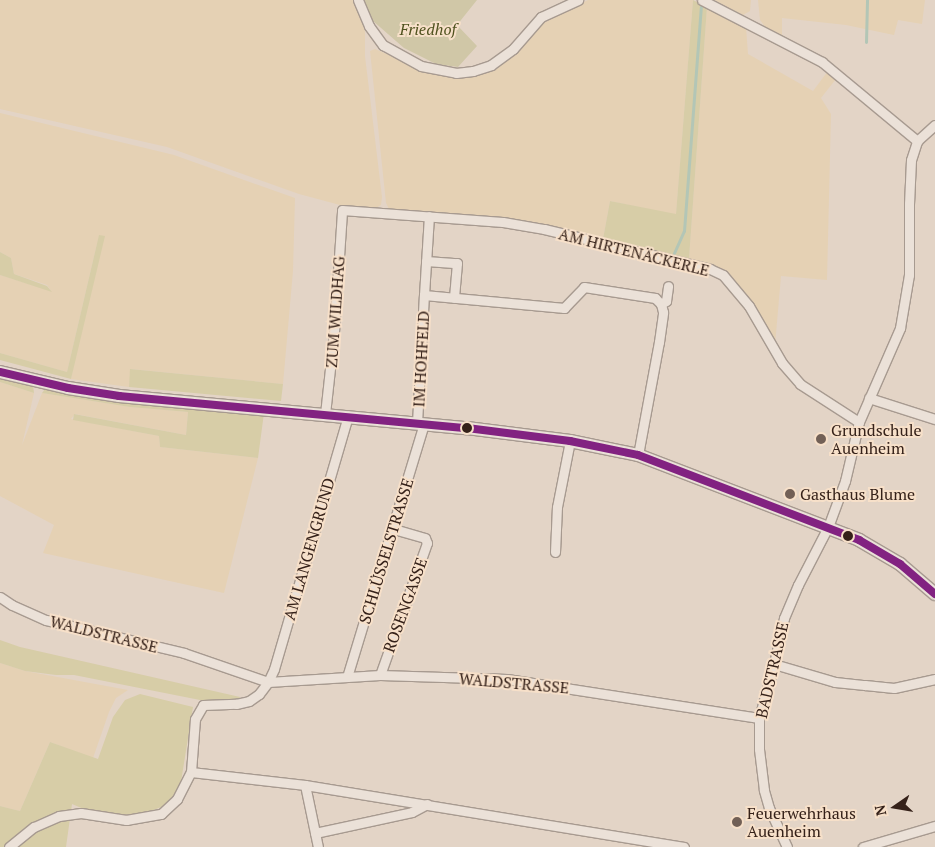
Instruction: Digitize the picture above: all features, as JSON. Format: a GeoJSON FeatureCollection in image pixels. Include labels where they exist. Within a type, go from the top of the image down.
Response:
{"type":"FeatureCollection","features":[{"type":"Feature","properties":{"kind":"street"},"geometry":{"type":"LineString","coordinates":[[358,0],[369,26],[384,45],[421,66],[456,73],[473,71],[491,65],[513,48],[541,17],[578,0]]}},
{"type":"Feature","properties":{"kind":"street"},"geometry":{"type":"LineString","coordinates":[[702,0],[822,62],[918,141],[935,125]]}},
{"type":"Feature","properties":{"kind":"street","name":"BADSTRASSE"},"geometry":{"type":"LineString","coordinates":[[787,847],[769,808],[764,790],[759,749],[759,718],[784,618],[798,584],[828,527],[845,481],[859,422],[900,328],[908,292],[911,168],[918,141]]}},
{"type":"Feature","properties":{"kind":"street","name":"AM HIRTENÄCKERLE"},"geometry":{"type":"LineString","coordinates":[[342,210],[502,222],[544,229],[710,268],[723,275],[749,306],[782,363],[800,384],[859,422]]}},
{"type":"Feature","properties":{"kind":"street","name":"ZUM WILDHAG"},"geometry":{"type":"LineString","coordinates":[[325,414],[334,332],[342,210]]}},
{"type":"Feature","properties":{"kind":"street","name":"IM HOHFELD"},"geometry":{"type":"LineString","coordinates":[[420,424],[424,295],[429,216]]}},
{"type":"Feature","properties":{"kind":"street"},"geometry":{"type":"LineString","coordinates":[[426,260],[457,263],[454,298]]}},
{"type":"Feature","properties":{"kind":"street"},"geometry":{"type":"LineString","coordinates":[[638,455],[659,342],[663,312],[661,304],[666,300],[668,286]]}},
{"type":"Feature","properties":{"kind":"street","name":"IM HOHFELD"},"geometry":{"type":"LineString","coordinates":[[424,295],[564,308],[584,287],[655,298],[661,304]]}},
{"type":"Feature","properties":{"kind":"street"},"geometry":{"type":"LineString","coordinates":[[0,372],[68,388],[119,396],[348,416],[570,441],[638,455],[828,527],[881,550],[935,594]]}},
{"type":"Feature","properties":{"kind":"street"},"geometry":{"type":"LineString","coordinates":[[869,398],[935,419]]}},
{"type":"Feature","properties":{"kind":"street","name":"AM LANGENGRUND"},"geometry":{"type":"LineString","coordinates":[[268,682],[274,669],[348,416]]}},
{"type":"Feature","properties":{"kind":"street","name":"SCHLÜSSELSTRASSE"},"geometry":{"type":"LineString","coordinates":[[347,677],[393,529],[420,424]]}},
{"type":"Feature","properties":{"kind":"street"},"geometry":{"type":"LineString","coordinates":[[555,552],[557,507],[570,441]]}},
{"type":"Feature","properties":{"kind":"street","name":"ROSENGASSE"},"geometry":{"type":"LineString","coordinates":[[380,675],[426,543],[425,538],[393,529]]}},
{"type":"Feature","properties":{"kind":"street","name":"WALDSTRASSE"},"geometry":{"type":"LineString","coordinates":[[0,597],[12,605],[46,620],[184,653],[268,682],[380,675],[520,680],[759,718]]}},
{"type":"Feature","properties":{"kind":"street"},"geometry":{"type":"LineString","coordinates":[[774,664],[835,682],[894,688],[935,680]]}},
{"type":"Feature","properties":{"kind":"street"},"geometry":{"type":"LineString","coordinates":[[9,847],[34,827],[59,816],[80,813],[126,820],[161,814],[177,799],[191,772],[195,719],[203,705],[236,704],[249,701],[259,694],[268,682]]}},
{"type":"Feature","properties":{"kind":"street"},"geometry":{"type":"LineString","coordinates":[[191,772],[305,785],[684,847]]}},
{"type":"Feature","properties":{"kind":"street"},"geometry":{"type":"LineString","coordinates":[[305,785],[318,847]]}},
{"type":"Feature","properties":{"kind":"street"},"geometry":{"type":"LineString","coordinates":[[315,833],[412,812],[427,804]]}},
{"type":"Feature","properties":{"kind":"street"},"geometry":{"type":"LineString","coordinates":[[863,847],[935,826]]}},
{"type":"Feature","properties":{"kind":"shaded area"},"geometry":{"type":"Polygon","coordinates":[[[0,0],[354,0],[365,32],[365,56],[382,197],[381,205],[371,211],[340,205],[299,194],[167,147],[0,109],[0,0]]]}},
{"type":"Feature","properties":{"kind":"shaded area"},"geometry":{"type":"Polygon","coordinates":[[[588,0],[693,0],[676,215],[610,201],[603,239],[389,209],[386,203],[370,51],[375,49],[427,71],[455,77],[469,76],[492,68],[504,61],[538,26],[588,0]]]}},
{"type":"Feature","properties":{"kind":"shaded area"},"geometry":{"type":"Polygon","coordinates":[[[693,0],[707,7],[689,259],[603,239],[610,201],[676,214],[693,0]]]}},
{"type":"Feature","properties":{"kind":"shaded area"},"geometry":{"type":"Polygon","coordinates":[[[714,0],[751,0],[750,11],[743,15],[714,0]]]}},
{"type":"Feature","properties":{"kind":"shaded area"},"geometry":{"type":"Polygon","coordinates":[[[758,0],[925,0],[922,24],[898,20],[894,35],[846,25],[782,18],[782,38],[766,28],[760,20],[758,0]]]}},
{"type":"Feature","properties":{"kind":"shaded area"},"geometry":{"type":"Polygon","coordinates":[[[707,7],[746,27],[748,54],[813,91],[828,71],[836,79],[821,98],[831,114],[827,280],[781,276],[775,345],[752,305],[712,267],[689,259],[707,7]]]}},
{"type":"Feature","properties":{"kind":"shaded area"},"geometry":{"type":"Polygon","coordinates":[[[0,113],[174,155],[295,198],[293,271],[283,384],[131,369],[129,387],[71,379],[99,235],[67,372],[0,353],[0,275],[51,291],[47,285],[14,274],[11,258],[0,252],[0,113]]]}},
{"type":"Feature","properties":{"kind":"shaded area"},"geometry":{"type":"Polygon","coordinates":[[[99,235],[105,236],[71,379],[0,360],[0,353],[67,372],[99,235]]]}},
{"type":"Feature","properties":{"kind":"shaded area"},"geometry":{"type":"Polygon","coordinates":[[[0,252],[11,258],[14,274],[47,286],[52,292],[0,275],[0,252]]]}},
{"type":"Feature","properties":{"kind":"shaded area"},"geometry":{"type":"Polygon","coordinates":[[[130,369],[283,384],[281,401],[129,387],[130,369]]]}},
{"type":"Feature","properties":{"kind":"shaded area"},"geometry":{"type":"Polygon","coordinates":[[[0,376],[33,385],[34,393],[0,382],[0,376]]]}},
{"type":"Feature","properties":{"kind":"shaded area"},"geometry":{"type":"Polygon","coordinates":[[[0,382],[34,393],[22,445],[42,393],[130,407],[188,412],[186,435],[75,414],[71,419],[159,436],[160,447],[258,458],[224,593],[43,553],[54,525],[0,496],[0,382]]]}},
{"type":"Feature","properties":{"kind":"shaded area"},"geometry":{"type":"Polygon","coordinates":[[[45,389],[264,413],[258,458],[160,447],[159,436],[73,420],[74,414],[186,435],[188,412],[130,407],[42,393],[45,389]]]}},
{"type":"Feature","properties":{"kind":"shaded area"},"geometry":{"type":"Polygon","coordinates":[[[0,640],[20,647],[240,697],[239,700],[205,701],[74,675],[25,671],[0,663],[0,640]]]}},
{"type":"Feature","properties":{"kind":"shaded area"},"geometry":{"type":"Polygon","coordinates":[[[0,663],[25,671],[128,690],[116,698],[109,712],[93,758],[50,742],[20,811],[0,806],[0,663]]]}},
{"type":"Feature","properties":{"kind":"shaded area"},"geometry":{"type":"Polygon","coordinates":[[[140,694],[193,707],[180,788],[164,806],[143,814],[119,816],[91,812],[72,804],[66,847],[0,847],[0,806],[20,811],[50,742],[98,759],[113,717],[125,700],[140,694]]]}},
{"type":"Feature","properties":{"kind":"green space","name":"Friedhof"},"geometry":{"type":"Polygon","coordinates":[[[364,0],[477,0],[457,25],[477,46],[458,67],[436,64],[404,48],[373,21],[364,0]]]}},
{"type":"Feature","properties":{"kind":"waterway"},"geometry":{"type":"LineString","coordinates":[[866,42],[867,0]]}},
{"type":"Feature","properties":{"kind":"waterway"},"geometry":{"type":"LineString","coordinates":[[674,253],[684,231],[701,7]]}},
{"type":"Feature","properties":{"kind":"transit line"},"geometry":{"type":"LineString","coordinates":[[0,372],[68,388],[119,396],[467,428],[570,441],[638,455],[859,540],[900,564],[935,594]]}},
{"type":"Feature","properties":{"kind":"place","name":"Grundschule Auenheim"},"geometry":{"type":"Point","coordinates":[821,439]}},
{"type":"Feature","properties":{"kind":"place","name":"Gasthaus Blume"},"geometry":{"type":"Point","coordinates":[790,494]}},
{"type":"Feature","properties":{"kind":"place","name":"Feuerwehrhaus Auenheim"},"geometry":{"type":"Point","coordinates":[737,822]}}]}
